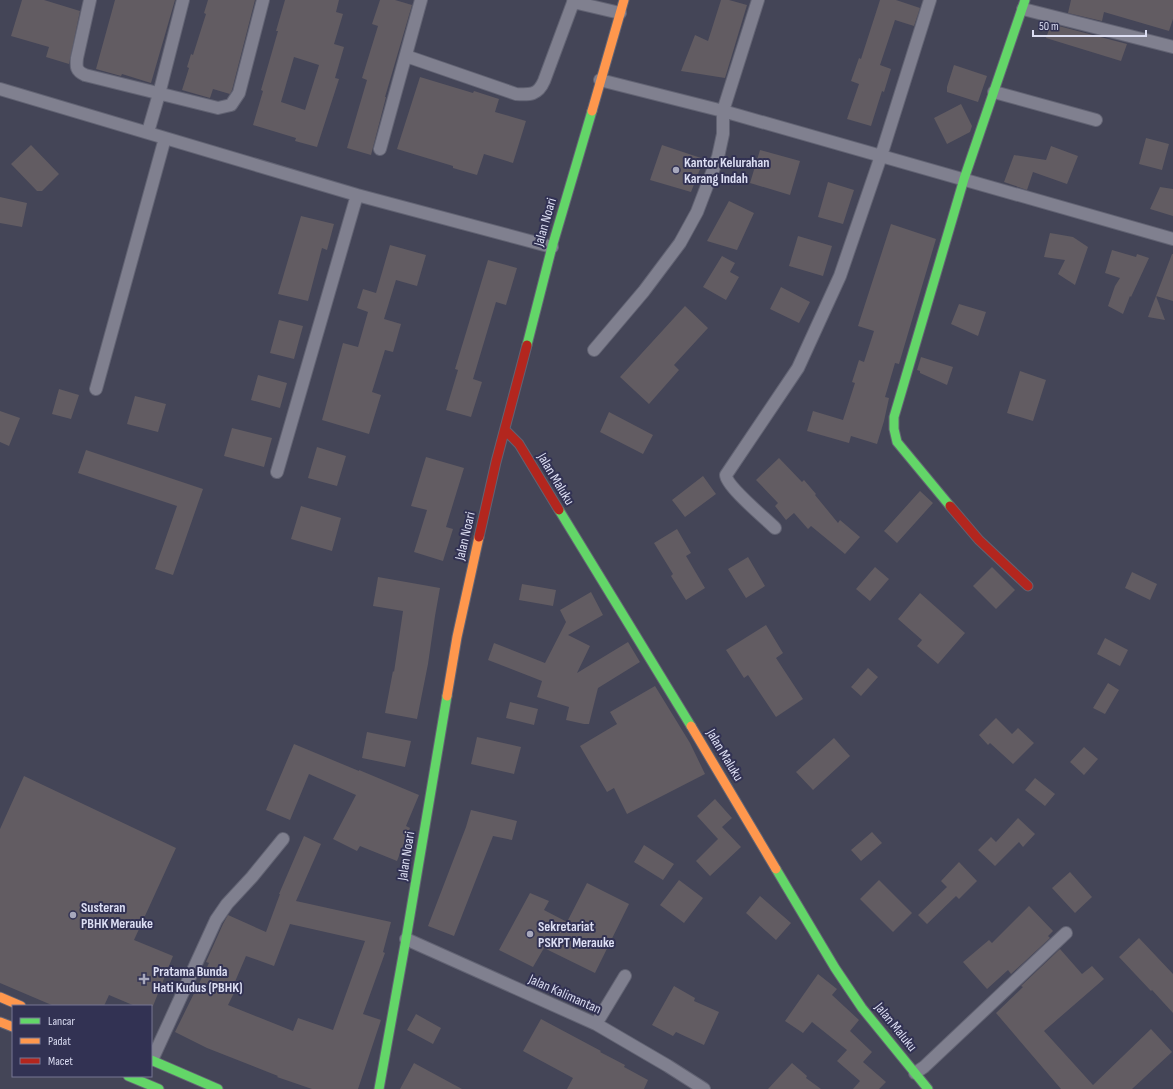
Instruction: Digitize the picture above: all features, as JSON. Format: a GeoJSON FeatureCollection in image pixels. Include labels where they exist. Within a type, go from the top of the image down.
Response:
{"type":"FeatureCollection","features":[{"type":"Feature","properties":{"kind":"main road","name":"Jalan Noari"},"geometry":{"type":"LineString","coordinates":[[379,1089],[457,637],[484,512],[552,247],[624,0]]}},
{"type":"Feature","properties":{"kind":"main road"},"geometry":{"type":"LineString","coordinates":[[1024,4],[964,179],[896,408],[893,426],[894,437],[902,449],[979,540],[1028,586]]}},
{"type":"Feature","properties":{"kind":"main road","name":"Jalan Maluku"},"geometry":{"type":"LineString","coordinates":[[505,430],[519,444],[717,769],[835,968],[862,1008],[920,1070],[928,1089]]}},
{"type":"Feature","properties":{"kind":"main road"},"geometry":{"type":"LineString","coordinates":[[0,998],[18,1005]]}},
{"type":"Feature","properties":{"kind":"main road"},"geometry":{"type":"LineString","coordinates":[[0,1022],[12,1027]]}},
{"type":"Feature","properties":{"kind":"main road"},"geometry":{"type":"LineString","coordinates":[[152,1060],[218,1089]]}},
{"type":"Feature","properties":{"kind":"main road"},"geometry":{"type":"LineString","coordinates":[[130,1077],[144,1086],[159,1089]]}},
{"type":"Feature","properties":{"kind":"street"},"geometry":{"type":"LineString","coordinates":[[90,0],[77,58],[76,67],[78,71],[85,75],[218,108],[231,105],[237,97],[264,0]]}},
{"type":"Feature","properties":{"kind":"street"},"geometry":{"type":"LineString","coordinates":[[148,132],[183,0]]}},
{"type":"Feature","properties":{"kind":"street"},"geometry":{"type":"LineString","coordinates":[[380,150],[421,0]]}},
{"type":"Feature","properties":{"kind":"street"},"geometry":{"type":"LineString","coordinates":[[594,350],[644,291],[680,243],[697,212],[718,157],[723,134],[723,111],[758,0]]}},
{"type":"Feature","properties":{"kind":"street"},"geometry":{"type":"LineString","coordinates":[[775,528],[727,482],[726,475],[735,459],[798,368],[840,276],[882,156],[930,0]]}},
{"type":"Feature","properties":{"kind":"street"},"geometry":{"type":"LineString","coordinates":[[406,56],[516,94],[527,95],[535,93],[541,88],[573,1],[620,13]]}},
{"type":"Feature","properties":{"kind":"street"},"geometry":{"type":"LineString","coordinates":[[1024,4],[1173,47]]}},
{"type":"Feature","properties":{"kind":"street"},"geometry":{"type":"LineString","coordinates":[[600,80],[723,111],[1173,239]]}},
{"type":"Feature","properties":{"kind":"street"},"geometry":{"type":"LineString","coordinates":[[0,89],[356,195],[552,247]]}},
{"type":"Feature","properties":{"kind":"street"},"geometry":{"type":"LineString","coordinates":[[994,92],[1096,120]]}},
{"type":"Feature","properties":{"kind":"street"},"geometry":{"type":"LineString","coordinates":[[96,389],[165,138]]}},
{"type":"Feature","properties":{"kind":"street"},"geometry":{"type":"LineString","coordinates":[[277,472],[356,195]]}},
{"type":"Feature","properties":{"kind":"street"},"geometry":{"type":"LineString","coordinates":[[152,1060],[216,920],[227,904],[252,877],[283,839]]}},
{"type":"Feature","properties":{"kind":"street"},"geometry":{"type":"LineString","coordinates":[[920,1070],[1066,933]]}},
{"type":"Feature","properties":{"kind":"street","name":"Jalan Kalimantan"},"geometry":{"type":"LineString","coordinates":[[406,939],[596,1024],[704,1089]]}},
{"type":"Feature","properties":{"kind":"street"},"geometry":{"type":"LineString","coordinates":[[596,1024],[625,976]]}},
{"type":"Feature","properties":{"kind":"building"},"geometry":{"type":"Polygon","coordinates":[[[22,0],[44,0],[80,11],[69,64],[46,57],[49,47],[11,36],[22,0]]]}},
{"type":"Feature","properties":{"kind":"building"},"geometry":{"type":"Polygon","coordinates":[[[115,0],[175,0],[151,83],[122,74],[121,76],[96,69],[115,0]]]}},
{"type":"Feature","properties":{"kind":"building"},"geometry":{"type":"Polygon","coordinates":[[[208,0],[255,0],[232,90],[230,94],[213,89],[210,98],[182,90],[189,68],[187,67],[191,54],[193,55],[206,14],[204,13],[208,0]]]}},
{"type":"Feature","properties":{"kind":"building"},"geometry":{"type":"Polygon","coordinates":[[[285,0],[339,0],[336,12],[343,14],[334,44],[344,47],[335,78],[339,79],[317,147],[295,141],[296,138],[253,125],[263,91],[261,90],[278,31],[276,31],[285,0]],[[294,57],[281,102],[305,110],[319,65],[294,57]]]}},
{"type":"Feature","properties":{"kind":"building"},"geometry":{"type":"Polygon","coordinates":[[[380,0],[395,0],[412,5],[385,97],[371,155],[347,148],[367,80],[362,78],[378,26],[372,24],[380,0]]]}},
{"type":"Feature","properties":{"kind":"building"},"geometry":{"type":"Polygon","coordinates":[[[721,0],[729,0],[747,5],[725,78],[681,71],[695,35],[708,41],[721,0]]]}},
{"type":"Feature","properties":{"kind":"building"},"geometry":{"type":"Polygon","coordinates":[[[880,0],[896,0],[920,8],[914,26],[895,20],[880,65],[891,69],[884,92],[882,91],[871,126],[847,119],[859,84],[851,81],[859,58],[861,59],[880,0]]]}},
{"type":"Feature","properties":{"kind":"building"},"geometry":{"type":"Polygon","coordinates":[[[1071,0],[1173,0],[1173,19],[1169,31],[1104,12],[1102,21],[1068,13],[1071,0]]]}},
{"type":"Feature","properties":{"kind":"building"},"geometry":{"type":"Polygon","coordinates":[[[1051,24],[1127,44],[1121,61],[1046,38],[1051,24]]]}},
{"type":"Feature","properties":{"kind":"building"},"geometry":{"type":"Polygon","coordinates":[[[954,65],[987,76],[978,102],[947,92],[947,87],[954,65]]]}},
{"type":"Feature","properties":{"kind":"building"},"geometry":{"type":"Polygon","coordinates":[[[420,77],[499,99],[495,112],[526,121],[513,163],[484,154],[477,175],[397,149],[420,77]]]}},
{"type":"Feature","properties":{"kind":"building"},"geometry":{"type":"Polygon","coordinates":[[[961,104],[972,126],[970,132],[947,144],[934,118],[961,104]]]}},
{"type":"Feature","properties":{"kind":"building"},"geometry":{"type":"Polygon","coordinates":[[[1146,138],[1169,144],[1162,170],[1139,164],[1146,138]]]}},
{"type":"Feature","properties":{"kind":"building"},"geometry":{"type":"Polygon","coordinates":[[[31,145],[59,174],[42,191],[37,191],[11,164],[31,145]]]}},
{"type":"Feature","properties":{"kind":"building","name":"Kantor Kelurahan Karang Indah"},"geometry":{"type":"Polygon","coordinates":[[[662,145],[704,159],[691,192],[650,180],[662,145]]]}},
{"type":"Feature","properties":{"kind":"building"},"geometry":{"type":"Polygon","coordinates":[[[1051,146],[1078,156],[1067,184],[1033,172],[1027,190],[1004,182],[1014,155],[1046,160],[1051,146]]]}},
{"type":"Feature","properties":{"kind":"building"},"geometry":{"type":"Polygon","coordinates":[[[760,150],[800,161],[790,195],[750,183],[760,150]]]}},
{"type":"Feature","properties":{"kind":"building"},"geometry":{"type":"Polygon","coordinates":[[[828,182],[854,190],[843,224],[818,217],[828,182]]]}},
{"type":"Feature","properties":{"kind":"building"},"geometry":{"type":"Polygon","coordinates":[[[1160,187],[1173,189],[1173,216],[1150,209],[1160,187]]]}},
{"type":"Feature","properties":{"kind":"building"},"geometry":{"type":"Polygon","coordinates":[[[0,197],[27,203],[22,227],[0,223],[0,197]]]}},
{"type":"Feature","properties":{"kind":"building"},"geometry":{"type":"Polygon","coordinates":[[[729,201],[754,213],[737,250],[707,241],[729,201]]]}},
{"type":"Feature","properties":{"kind":"building"},"geometry":{"type":"Polygon","coordinates":[[[301,216],[334,224],[327,250],[322,248],[308,301],[278,294],[301,216]]]}},
{"type":"Feature","properties":{"kind":"building"},"geometry":{"type":"Polygon","coordinates":[[[891,224],[936,239],[899,364],[895,363],[885,397],[889,398],[877,444],[851,436],[849,443],[807,431],[813,411],[843,420],[855,383],[852,382],[859,360],[864,362],[874,331],[858,326],[891,224]]]}},
{"type":"Feature","properties":{"kind":"building"},"geometry":{"type":"Polygon","coordinates":[[[1050,233],[1073,237],[1088,247],[1075,285],[1058,274],[1065,260],[1044,257],[1050,233]]]}},
{"type":"Feature","properties":{"kind":"building"},"geometry":{"type":"Polygon","coordinates":[[[798,236],[832,246],[823,276],[789,266],[798,236]]]}},
{"type":"Feature","properties":{"kind":"building"},"geometry":{"type":"Polygon","coordinates":[[[390,245],[426,255],[417,286],[396,280],[384,319],[401,324],[393,352],[385,350],[372,392],[381,395],[369,434],[322,420],[343,343],[358,347],[368,312],[357,308],[363,289],[376,293],[390,245]]]}},
{"type":"Feature","properties":{"kind":"building"},"geometry":{"type":"Polygon","coordinates":[[[1112,250],[1136,257],[1137,254],[1149,258],[1131,297],[1130,296],[1123,314],[1108,306],[1115,286],[1120,278],[1105,273],[1112,250]]]}},
{"type":"Feature","properties":{"kind":"building"},"geometry":{"type":"Polygon","coordinates":[[[1172,254],[1173,254],[1173,301],[1156,296],[1172,254]]]}},
{"type":"Feature","properties":{"kind":"building"},"geometry":{"type":"Polygon","coordinates":[[[722,256],[735,263],[730,272],[739,277],[726,300],[703,287],[722,256]]]}},
{"type":"Feature","properties":{"kind":"building"},"geometry":{"type":"Polygon","coordinates":[[[488,260],[517,268],[506,305],[496,302],[473,379],[482,382],[471,417],[446,410],[458,370],[455,369],[488,260]]]}},
{"type":"Feature","properties":{"kind":"building"},"geometry":{"type":"Polygon","coordinates":[[[781,287],[810,302],[799,323],[770,309],[781,287]]]}},
{"type":"Feature","properties":{"kind":"building"},"geometry":{"type":"Polygon","coordinates":[[[1156,296],[1165,320],[1148,317],[1156,296]]]}},
{"type":"Feature","properties":{"kind":"building"},"geometry":{"type":"Polygon","coordinates":[[[959,304],[986,312],[978,336],[951,324],[959,304]]]}},
{"type":"Feature","properties":{"kind":"building"},"geometry":{"type":"Polygon","coordinates":[[[685,306],[708,328],[674,365],[679,370],[649,404],[620,377],[685,306]]]}},
{"type":"Feature","properties":{"kind":"building"},"geometry":{"type":"Polygon","coordinates":[[[279,320],[303,326],[294,359],[270,353],[279,320]]]}},
{"type":"Feature","properties":{"kind":"building"},"geometry":{"type":"Polygon","coordinates":[[[921,357],[953,367],[947,385],[920,373],[920,371],[917,370],[921,357]]]}},
{"type":"Feature","properties":{"kind":"building"},"geometry":{"type":"Polygon","coordinates":[[[1020,371],[1046,380],[1033,421],[1007,413],[1020,371]]]}},
{"type":"Feature","properties":{"kind":"building"},"geometry":{"type":"Polygon","coordinates":[[[258,375],[287,383],[280,408],[251,400],[258,375]]]}},
{"type":"Feature","properties":{"kind":"building"},"geometry":{"type":"Polygon","coordinates":[[[59,389],[79,395],[71,419],[52,414],[59,389]]]}},
{"type":"Feature","properties":{"kind":"building"},"geometry":{"type":"Polygon","coordinates":[[[135,396],[166,404],[158,432],[127,424],[135,396]]]}},
{"type":"Feature","properties":{"kind":"building"},"geometry":{"type":"Polygon","coordinates":[[[0,411],[20,418],[9,446],[0,442],[0,411]]]}},
{"type":"Feature","properties":{"kind":"building"},"geometry":{"type":"Polygon","coordinates":[[[609,412],[653,435],[643,454],[600,432],[609,412]]]}},
{"type":"Feature","properties":{"kind":"building"},"geometry":{"type":"Polygon","coordinates":[[[232,428],[272,438],[264,467],[224,456],[232,428]]]}},
{"type":"Feature","properties":{"kind":"building"},"geometry":{"type":"Polygon","coordinates":[[[317,447],[346,456],[337,486],[308,478],[317,447]]]}},
{"type":"Feature","properties":{"kind":"building"},"geometry":{"type":"Polygon","coordinates":[[[86,450],[203,489],[173,575],[155,569],[177,506],[78,473],[86,450]]]}},
{"type":"Feature","properties":{"kind":"building"},"geometry":{"type":"Polygon","coordinates":[[[426,457],[464,468],[446,527],[453,529],[443,561],[414,552],[427,510],[411,506],[426,457]]]}},
{"type":"Feature","properties":{"kind":"building"},"geometry":{"type":"Polygon","coordinates":[[[779,458],[802,482],[804,480],[838,523],[840,520],[860,537],[845,554],[811,526],[808,529],[794,513],[786,520],[775,506],[778,503],[756,480],[779,458]]]}},
{"type":"Feature","properties":{"kind":"building"},"geometry":{"type":"Polygon","coordinates":[[[703,476],[716,494],[685,517],[672,500],[703,476]]]}},
{"type":"Feature","properties":{"kind":"building"},"geometry":{"type":"Polygon","coordinates":[[[920,491],[933,503],[897,543],[884,531],[920,491]]]}},
{"type":"Feature","properties":{"kind":"building"},"geometry":{"type":"Polygon","coordinates":[[[301,506],[341,518],[332,551],[291,539],[301,506]]]}},
{"type":"Feature","properties":{"kind":"building"},"geometry":{"type":"Polygon","coordinates":[[[677,529],[691,553],[686,556],[705,588],[686,600],[671,576],[673,574],[654,543],[677,529]]]}},
{"type":"Feature","properties":{"kind":"building"},"geometry":{"type":"Polygon","coordinates":[[[748,557],[765,586],[746,598],[728,569],[748,557]]]}},
{"type":"Feature","properties":{"kind":"building"},"geometry":{"type":"Polygon","coordinates":[[[875,567],[889,579],[870,601],[856,589],[875,567]]]}},
{"type":"Feature","properties":{"kind":"building"},"geometry":{"type":"Polygon","coordinates":[[[992,567],[1015,590],[996,609],[973,586],[992,567]]]}},
{"type":"Feature","properties":{"kind":"building"},"geometry":{"type":"Polygon","coordinates":[[[1132,572],[1157,584],[1150,600],[1125,588],[1132,572]]]}},
{"type":"Feature","properties":{"kind":"building"},"geometry":{"type":"Polygon","coordinates":[[[378,577],[440,588],[428,664],[417,719],[385,713],[393,671],[394,672],[403,611],[373,606],[378,577]]]}},
{"type":"Feature","properties":{"kind":"building"},"geometry":{"type":"Polygon","coordinates":[[[522,584],[556,590],[553,606],[519,600],[522,584]]]}},
{"type":"Feature","properties":{"kind":"building"},"geometry":{"type":"Polygon","coordinates":[[[591,592],[603,615],[568,635],[590,646],[577,673],[628,642],[640,662],[598,688],[589,724],[584,724],[566,720],[569,707],[537,697],[542,681],[488,660],[494,643],[545,663],[566,622],[560,610],[591,592]]]}},
{"type":"Feature","properties":{"kind":"building"},"geometry":{"type":"Polygon","coordinates":[[[920,593],[965,633],[938,664],[917,646],[922,640],[898,619],[920,593]]]}},
{"type":"Feature","properties":{"kind":"building"},"geometry":{"type":"Polygon","coordinates":[[[766,625],[783,653],[776,658],[803,699],[776,717],[748,675],[744,678],[726,650],[766,625]]]}},
{"type":"Feature","properties":{"kind":"building"},"geometry":{"type":"Polygon","coordinates":[[[1105,638],[1128,650],[1120,666],[1097,654],[1105,638]]]}},
{"type":"Feature","properties":{"kind":"building"},"geometry":{"type":"Polygon","coordinates":[[[868,668],[878,677],[861,696],[851,687],[868,668]]]}},
{"type":"Feature","properties":{"kind":"building"},"geometry":{"type":"Polygon","coordinates":[[[1108,683],[1119,690],[1105,714],[1093,708],[1108,683]]]}},
{"type":"Feature","properties":{"kind":"building"},"geometry":{"type":"Polygon","coordinates":[[[655,686],[690,743],[705,774],[627,814],[614,788],[607,792],[580,746],[617,724],[610,712],[655,686]]]}},
{"type":"Feature","properties":{"kind":"building"},"geometry":{"type":"Polygon","coordinates":[[[510,702],[538,709],[534,725],[506,718],[510,702]]]}},
{"type":"Feature","properties":{"kind":"building"},"geometry":{"type":"Polygon","coordinates":[[[996,718],[1012,734],[1018,728],[1034,743],[1013,764],[990,743],[988,745],[979,735],[996,718]]]}},
{"type":"Feature","properties":{"kind":"building"},"geometry":{"type":"Polygon","coordinates":[[[367,732],[411,741],[405,767],[362,758],[367,732]]]}},
{"type":"Feature","properties":{"kind":"building"},"geometry":{"type":"Polygon","coordinates":[[[477,737],[521,747],[514,774],[471,764],[477,737]]]}},
{"type":"Feature","properties":{"kind":"building"},"geometry":{"type":"Polygon","coordinates":[[[834,738],[850,756],[813,790],[796,772],[834,738]]]}},
{"type":"Feature","properties":{"kind":"building"},"geometry":{"type":"Polygon","coordinates":[[[294,744],[419,795],[406,826],[410,828],[397,861],[360,846],[357,851],[333,839],[356,795],[309,774],[290,820],[266,810],[294,744]]]}},
{"type":"Feature","properties":{"kind":"building"},"geometry":{"type":"Polygon","coordinates":[[[1084,747],[1098,759],[1084,775],[1070,762],[1084,747]]]}},
{"type":"Feature","properties":{"kind":"building","name":"Susteran PBHK Merauke"},"geometry":{"type":"Polygon","coordinates":[[[24,776],[176,848],[134,940],[173,956],[153,1006],[133,1005],[109,995],[104,1005],[52,1005],[0,983],[0,829],[24,776]]]}},
{"type":"Feature","properties":{"kind":"building"},"geometry":{"type":"Polygon","coordinates":[[[1035,778],[1055,794],[1045,806],[1025,790],[1035,778]]]}},
{"type":"Feature","properties":{"kind":"building"},"geometry":{"type":"Polygon","coordinates":[[[715,799],[732,818],[722,827],[741,847],[710,876],[696,861],[718,839],[697,816],[715,799]]]}},
{"type":"Feature","properties":{"kind":"building"},"geometry":{"type":"Polygon","coordinates":[[[471,810],[517,821],[512,840],[493,836],[454,936],[428,926],[466,827],[471,810]]]}},
{"type":"Feature","properties":{"kind":"building"},"geometry":{"type":"Polygon","coordinates":[[[1018,818],[1035,834],[1023,847],[1019,842],[995,866],[978,850],[991,837],[996,842],[1018,818]]]}},
{"type":"Feature","properties":{"kind":"building"},"geometry":{"type":"Polygon","coordinates":[[[872,832],[882,843],[861,861],[851,850],[872,832]]]}},
{"type":"Feature","properties":{"kind":"building"},"geometry":{"type":"Polygon","coordinates":[[[304,836],[321,844],[296,901],[391,922],[383,952],[385,953],[363,1014],[381,1020],[358,1089],[312,1089],[277,1077],[278,1076],[207,1048],[175,1032],[209,963],[206,962],[228,915],[266,932],[279,894],[304,836]],[[290,924],[274,966],[246,956],[234,984],[238,985],[228,1005],[293,1031],[298,1018],[333,1030],[365,941],[290,924]]]}},
{"type":"Feature","properties":{"kind":"building"},"geometry":{"type":"Polygon","coordinates":[[[644,845],[674,864],[663,880],[634,862],[644,845]]]}},
{"type":"Feature","properties":{"kind":"building"},"geometry":{"type":"Polygon","coordinates":[[[959,862],[977,881],[959,899],[956,896],[927,924],[918,915],[947,887],[941,881],[959,862]]]}},
{"type":"Feature","properties":{"kind":"building"},"geometry":{"type":"Polygon","coordinates":[[[1070,872],[1092,897],[1075,913],[1052,888],[1070,872]]]}},
{"type":"Feature","properties":{"kind":"building"},"geometry":{"type":"Polygon","coordinates":[[[679,880],[703,898],[684,923],[660,905],[679,880]]]}},
{"type":"Feature","properties":{"kind":"building"},"geometry":{"type":"Polygon","coordinates":[[[879,880],[912,913],[893,932],[860,899],[879,880]]]}},
{"type":"Feature","properties":{"kind":"building"},"geometry":{"type":"Polygon","coordinates":[[[587,883],[629,904],[595,973],[544,948],[533,967],[499,950],[530,893],[549,901],[544,910],[567,922],[587,883]]]}},
{"type":"Feature","properties":{"kind":"building"},"geometry":{"type":"Polygon","coordinates":[[[760,896],[791,923],[776,940],[746,913],[760,896]]]}},
{"type":"Feature","properties":{"kind":"building"},"geometry":{"type":"Polygon","coordinates":[[[1029,906],[1053,931],[1048,936],[1050,938],[1011,974],[1008,970],[987,989],[963,962],[989,940],[992,943],[1029,906]]]}},
{"type":"Feature","properties":{"kind":"building"},"geometry":{"type":"Polygon","coordinates":[[[1139,938],[1173,974],[1173,1013],[1119,957],[1139,938]]]}},
{"type":"Feature","properties":{"kind":"building"},"geometry":{"type":"Polygon","coordinates":[[[1060,949],[1082,974],[1092,966],[1104,979],[1044,1031],[1093,1085],[1151,1029],[1172,1052],[1132,1089],[1061,1089],[996,1013],[1023,987],[1021,986],[1060,949]]]}},
{"type":"Feature","properties":{"kind":"building"},"geometry":{"type":"Polygon","coordinates":[[[818,974],[837,989],[832,995],[859,1020],[850,1031],[872,1052],[863,1062],[886,1082],[879,1089],[853,1089],[860,1081],[837,1061],[847,1050],[812,1022],[803,1033],[785,1021],[818,974]]]}},
{"type":"Feature","properties":{"kind":"building"},"geometry":{"type":"Polygon","coordinates":[[[674,986],[695,998],[694,1001],[719,1012],[704,1045],[676,1032],[673,1036],[652,1025],[674,986]]]}},
{"type":"Feature","properties":{"kind":"building"},"geometry":{"type":"Polygon","coordinates":[[[416,1014],[441,1028],[433,1044],[407,1030],[416,1014]]]}},
{"type":"Feature","properties":{"kind":"building"},"geometry":{"type":"Polygon","coordinates":[[[541,1019],[601,1051],[600,1052],[625,1065],[624,1067],[648,1080],[644,1089],[567,1089],[573,1078],[523,1051],[541,1019]]]}},
{"type":"Feature","properties":{"kind":"building"},"geometry":{"type":"Polygon","coordinates":[[[414,1063],[462,1089],[400,1089],[414,1063]]]}},
{"type":"Feature","properties":{"kind":"building"},"geometry":{"type":"Polygon","coordinates":[[[792,1063],[807,1076],[806,1078],[821,1089],[768,1089],[792,1063]]]}},
{"type":"Feature","properties":{"kind":"traffic: fast"},"geometry":{"type":"LineString","coordinates":[[950,506],[897,442],[894,429],[894,417],[964,179],[1025,0]]}},
{"type":"Feature","properties":{"kind":"traffic: fast"},"geometry":{"type":"LineString","coordinates":[[527,345],[552,247],[592,111]]}},
{"type":"Feature","properties":{"kind":"traffic: fast"},"geometry":{"type":"LineString","coordinates":[[559,510],[691,726]]}},
{"type":"Feature","properties":{"kind":"traffic: fast"},"geometry":{"type":"LineString","coordinates":[[379,1089],[447,696]]}},
{"type":"Feature","properties":{"kind":"traffic: fast"},"geometry":{"type":"LineString","coordinates":[[776,869],[835,968],[862,1008],[928,1089]]}},
{"type":"Feature","properties":{"kind":"traffic: fast"},"geometry":{"type":"LineString","coordinates":[[152,1060],[218,1089]]}},
{"type":"Feature","properties":{"kind":"traffic: fast"},"geometry":{"type":"LineString","coordinates":[[130,1077],[159,1089]]}},
{"type":"Feature","properties":{"kind":"traffic: slow"},"geometry":{"type":"LineString","coordinates":[[592,111],[624,0]]}},
{"type":"Feature","properties":{"kind":"traffic: slow"},"geometry":{"type":"LineString","coordinates":[[447,696],[457,637],[479,537]]}},
{"type":"Feature","properties":{"kind":"traffic: slow"},"geometry":{"type":"LineString","coordinates":[[691,726],[776,869]]}},
{"type":"Feature","properties":{"kind":"traffic: slow"},"geometry":{"type":"LineString","coordinates":[[0,997],[19,1005]]}},
{"type":"Feature","properties":{"kind":"traffic: slow"},"geometry":{"type":"LineString","coordinates":[[0,1022],[12,1027]]}},
{"type":"Feature","properties":{"kind":"traffic: jam"},"geometry":{"type":"LineString","coordinates":[[479,537],[496,462],[527,345]]}},
{"type":"Feature","properties":{"kind":"traffic: jam"},"geometry":{"type":"LineString","coordinates":[[505,430],[519,444],[559,510]]}},
{"type":"Feature","properties":{"kind":"traffic: jam"},"geometry":{"type":"LineString","coordinates":[[950,506],[979,540],[1028,586]]}},
{"type":"Feature","properties":{"kind":"place","name":"Kantor Kelurahan Karang Indah"},"geometry":{"type":"Point","coordinates":[676,170]}},
{"type":"Feature","properties":{"kind":"place","name":"Susteran PBHK Merauke"},"geometry":{"type":"Point","coordinates":[73,915]}},
{"type":"Feature","properties":{"kind":"place","name":"Sekretariat PSKPT Merauke"},"geometry":{"type":"Point","coordinates":[530,934]}},
{"type":"Feature","properties":{"kind":"place","name":"Pratama Bunda Hati Kudus (PBHK)"},"geometry":{"type":"Point","coordinates":[144,979]}}]}
